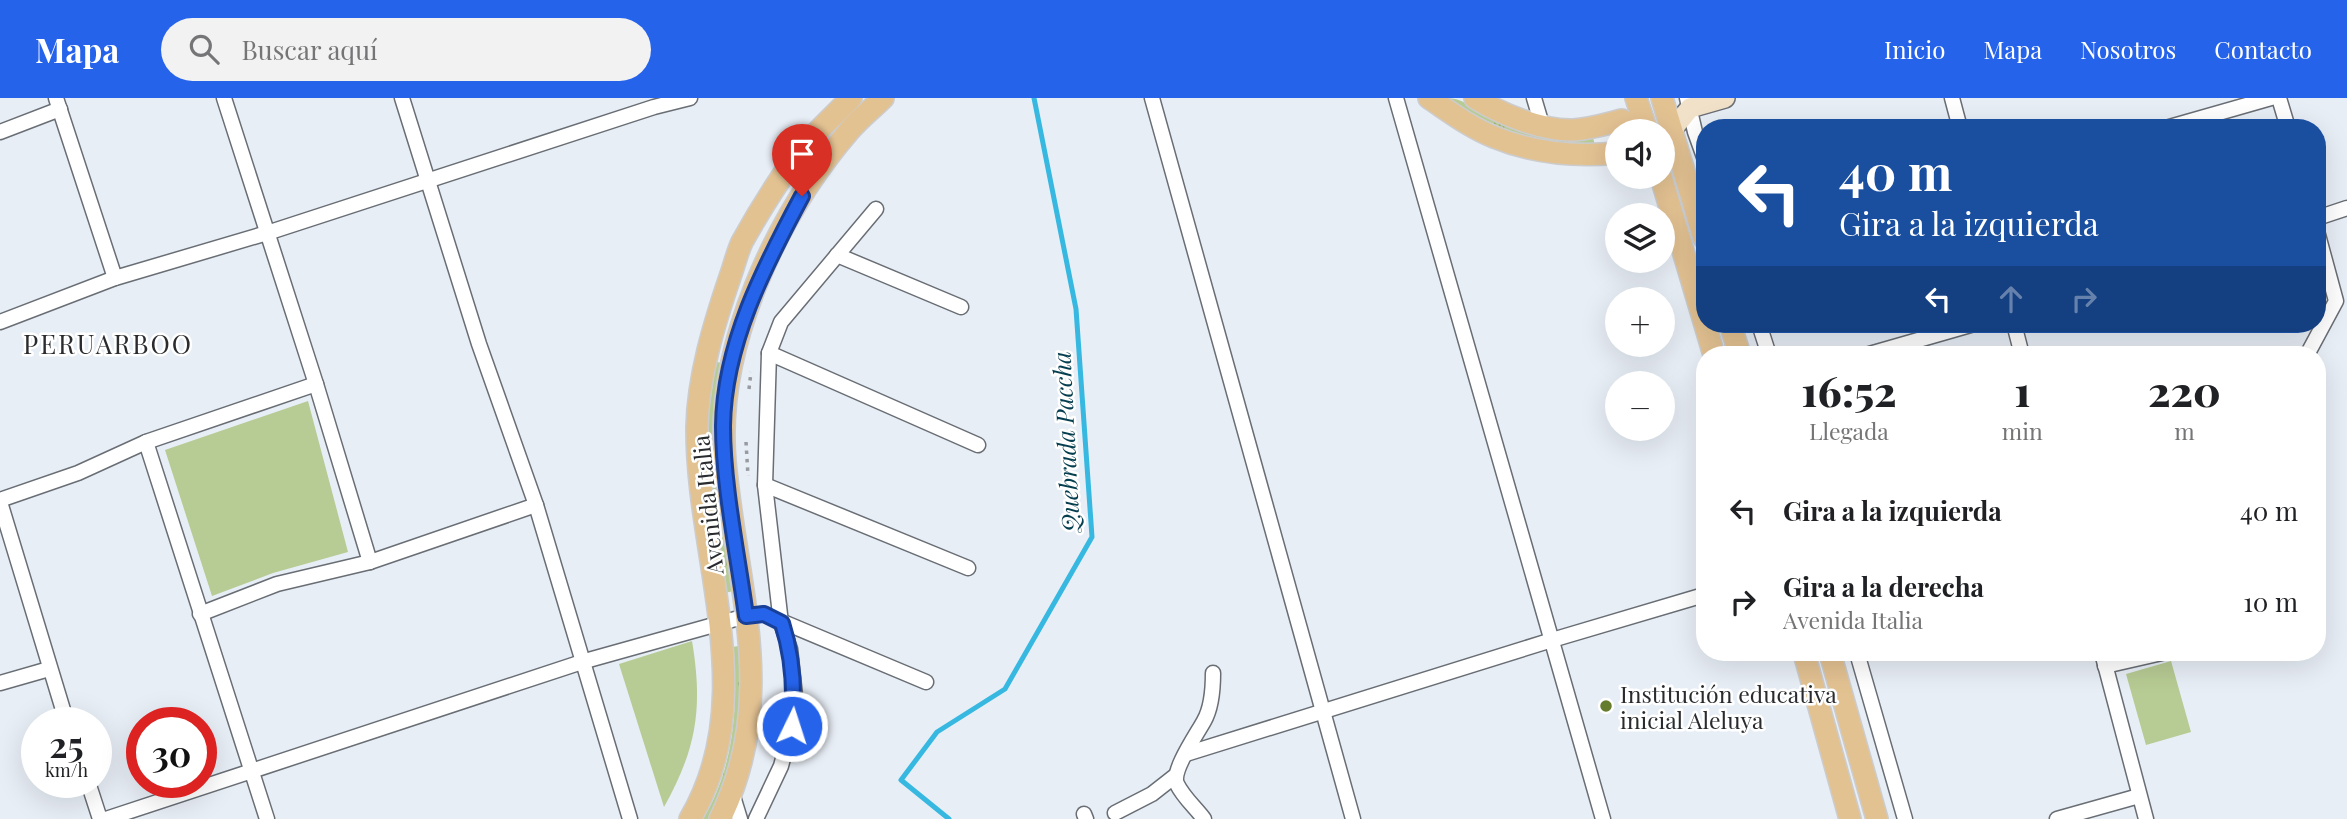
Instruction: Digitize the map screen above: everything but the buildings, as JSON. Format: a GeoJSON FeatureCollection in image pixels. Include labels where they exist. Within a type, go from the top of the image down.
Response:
{"type":"FeatureCollection","features":[{"type":"Feature","properties":{"kind":"main road","name":"Avenida Italia"},"geometry":{"type":"LineString","coordinates":[[690,819],[708,778],[719,737],[725,677],[699,463],[697,426],[700,397],[713,336],[741,244],[797,155],[851,98]]}},
{"type":"Feature","properties":{"kind":"main road","name":"Avenida Italia"},"geometry":{"type":"LineString","coordinates":[[720,819],[732,793],[747,739],[751,708],[750,646],[725,461],[723,426],[731,366],[747,310],[769,256],[802,196],[849,131],[883,98]]}},
{"type":"Feature","properties":{"kind":"main road"},"geometry":{"type":"LineString","coordinates":[[1429,98],[1469,124],[1511,143],[1566,155],[1605,153]]}},
{"type":"Feature","properties":{"kind":"main road"},"geometry":{"type":"LineString","coordinates":[[1475,98],[1502,113],[1542,125],[1571,130],[1605,123]]}},
{"type":"Feature","properties":{"kind":"main road"},"geometry":{"type":"LineString","coordinates":[[1636,98],[1643,119]]}},
{"type":"Feature","properties":{"kind":"main road"},"geometry":{"type":"LineString","coordinates":[[1662,98],[1669,119]]}},
{"type":"Feature","properties":{"kind":"main road"},"geometry":{"type":"LineString","coordinates":[[1675,140],[1696,211]]}},
{"type":"Feature","properties":{"kind":"main road"},"geometry":{"type":"LineString","coordinates":[[1665,189],[1696,295]]}},
{"type":"Feature","properties":{"kind":"main road"},"geometry":{"type":"LineString","coordinates":[[1806,661],[1850,819]]}},
{"type":"Feature","properties":{"kind":"main road"},"geometry":{"type":"LineString","coordinates":[[1832,661],[1877,819]]}},
{"type":"Feature","properties":{"kind":"street"},"geometry":{"type":"LineString","coordinates":[[224,98],[316,384],[369,562]]}},
{"type":"Feature","properties":{"kind":"street"},"geometry":{"type":"LineString","coordinates":[[402,98],[480,344],[536,505],[630,819]]}},
{"type":"Feature","properties":{"kind":"street"},"geometry":{"type":"LineString","coordinates":[[0,322],[115,278],[267,233],[426,179],[690,98]]}},
{"type":"Feature","properties":{"kind":"street"},"geometry":{"type":"LineString","coordinates":[[1152,98],[1353,819]]}},
{"type":"Feature","properties":{"kind":"street"},"geometry":{"type":"LineString","coordinates":[[1396,98],[1603,819]]}},
{"type":"Feature","properties":{"kind":"street"},"geometry":{"type":"LineString","coordinates":[[1534,98],[1542,125]]}},
{"type":"Feature","properties":{"kind":"street"},"geometry":{"type":"LineString","coordinates":[[1675,125],[1689,103],[1725,98]]}},
{"type":"Feature","properties":{"kind":"street"},"geometry":{"type":"LineString","coordinates":[[1952,98],[1958,119]]}},
{"type":"Feature","properties":{"kind":"street"},"geometry":{"type":"LineString","coordinates":[[2198,119],[2271,98]]}},
{"type":"Feature","properties":{"kind":"street"},"geometry":{"type":"LineString","coordinates":[[2279,98],[2285,119]]}},
{"type":"Feature","properties":{"kind":"street"},"geometry":{"type":"LineString","coordinates":[[0,132],[58,103],[115,278]]}},
{"type":"Feature","properties":{"kind":"street"},"geometry":{"type":"LineString","coordinates":[[1675,130],[1695,132],[1689,103]]}},
{"type":"Feature","properties":{"kind":"street"},"geometry":{"type":"LineString","coordinates":[[2326,215],[2347,208]]}},
{"type":"Feature","properties":{"kind":"street"},"geometry":{"type":"LineString","coordinates":[[756,819],[781,766],[792,726],[794,696],[765,485],[769,353],[781,322],[876,209]]}},
{"type":"Feature","properties":{"kind":"street"},"geometry":{"type":"LineString","coordinates":[[837,256],[961,307]]}},
{"type":"Feature","properties":{"kind":"street"},"geometry":{"type":"LineString","coordinates":[[2326,264],[2336,301],[2326,320]]}},
{"type":"Feature","properties":{"kind":"street"},"geometry":{"type":"LineString","coordinates":[[1897,346],[1943,333]]}},
{"type":"Feature","properties":{"kind":"street"},"geometry":{"type":"LineString","coordinates":[[769,353],[978,445]]}},
{"type":"Feature","properties":{"kind":"street"},"geometry":{"type":"LineString","coordinates":[[62,707],[0,501],[78,473],[146,442],[316,384]]}},
{"type":"Feature","properties":{"kind":"street"},"geometry":{"type":"LineString","coordinates":[[146,442],[267,819]]}},
{"type":"Feature","properties":{"kind":"street"},"geometry":{"type":"LineString","coordinates":[[765,485],[968,568]]}},
{"type":"Feature","properties":{"kind":"street"},"geometry":{"type":"LineString","coordinates":[[200,614],[277,584],[369,562],[536,505]]}},
{"type":"Feature","properties":{"kind":"street"},"geometry":{"type":"LineString","coordinates":[[1186,754],[1552,639],[1696,597]]}},
{"type":"Feature","properties":{"kind":"street"},"geometry":{"type":"LineString","coordinates":[[106,819],[585,662],[746,616],[764,614],[926,682]]}},
{"type":"Feature","properties":{"kind":"street"},"geometry":{"type":"LineString","coordinates":[[1859,661],[1905,819]]}},
{"type":"Feature","properties":{"kind":"street"},"geometry":{"type":"LineString","coordinates":[[2105,661],[2146,819]]}},
{"type":"Feature","properties":{"kind":"street"},"geometry":{"type":"LineString","coordinates":[[0,682],[49,669]]}},
{"type":"Feature","properties":{"kind":"street"},"geometry":{"type":"LineString","coordinates":[[1115,813],[1152,794],[1175,776],[1195,732],[1204,721],[1213,694],[1213,673]]}},
{"type":"Feature","properties":{"kind":"street"},"geometry":{"type":"LineString","coordinates":[[1175,776],[1178,785],[1204,819]]}},
{"type":"Feature","properties":{"kind":"street"},"geometry":{"type":"LineString","coordinates":[[732,793],[740,819]]}},
{"type":"Feature","properties":{"kind":"street"},"geometry":{"type":"LineString","coordinates":[[2057,819],[2139,796]]}},
{"type":"Feature","properties":{"kind":"street"},"geometry":{"type":"LineString","coordinates":[[93,798],[100,819]]}},
{"type":"Feature","properties":{"kind":"green space"},"geometry":{"type":"Polygon","coordinates":[[[1446,98],[1461,101],[1494,118],[1523,128],[1593,138],[1595,145],[1553,141],[1517,133],[1483,119],[1446,98]]]}},
{"type":"Feature","properties":{"kind":"green space"},"geometry":{"type":"Polygon","coordinates":[[[716,362],[723,363],[733,591],[725,593],[707,461],[707,425],[716,362]]]}},
{"type":"Feature","properties":{"kind":"green space"},"geometry":{"type":"Polygon","coordinates":[[[308,401],[348,552],[273,573],[212,596],[165,450],[308,401]]]}},
{"type":"Feature","properties":{"kind":"green space"},"geometry":{"type":"Polygon","coordinates":[[[692,641],[697,686],[694,727],[684,765],[664,807],[619,664],[692,641]]]}},
{"type":"Feature","properties":{"kind":"green space"},"geometry":{"type":"Polygon","coordinates":[[[739,646],[742,703],[733,759],[710,819],[703,819],[722,779],[728,757],[735,691],[732,647],[739,646]]]}},
{"type":"Feature","properties":{"kind":"green space"},"geometry":{"type":"Polygon","coordinates":[[[2171,661],[2191,732],[2146,745],[2126,674],[2171,661]]]}},
{"type":"Feature","properties":{"kind":"waterway","name":"Quebrada Paccha"},"geometry":{"type":"LineString","coordinates":[[949,819],[901,780],[937,732],[1005,689],[1092,537],[1076,309],[1034,98]]}},
{"type":"Feature","properties":{"kind":"place","name":"Institución educativa inicial Aleluya"},"geometry":{"type":"Point","coordinates":[1606,706]}},
{"type":"Feature","properties":{"kind":"district","name":"PERUARBOO"},"geometry":{"type":"Point","coordinates":[108,343]}},
{"type":"Feature","properties":{"kind":"route"},"geometry":{"type":"LineString","coordinates":[[792,726],[794,696],[791,659],[782,623],[764,614],[746,616],[725,461],[723,426],[731,366],[747,310],[769,256],[802,196]]}}]}
